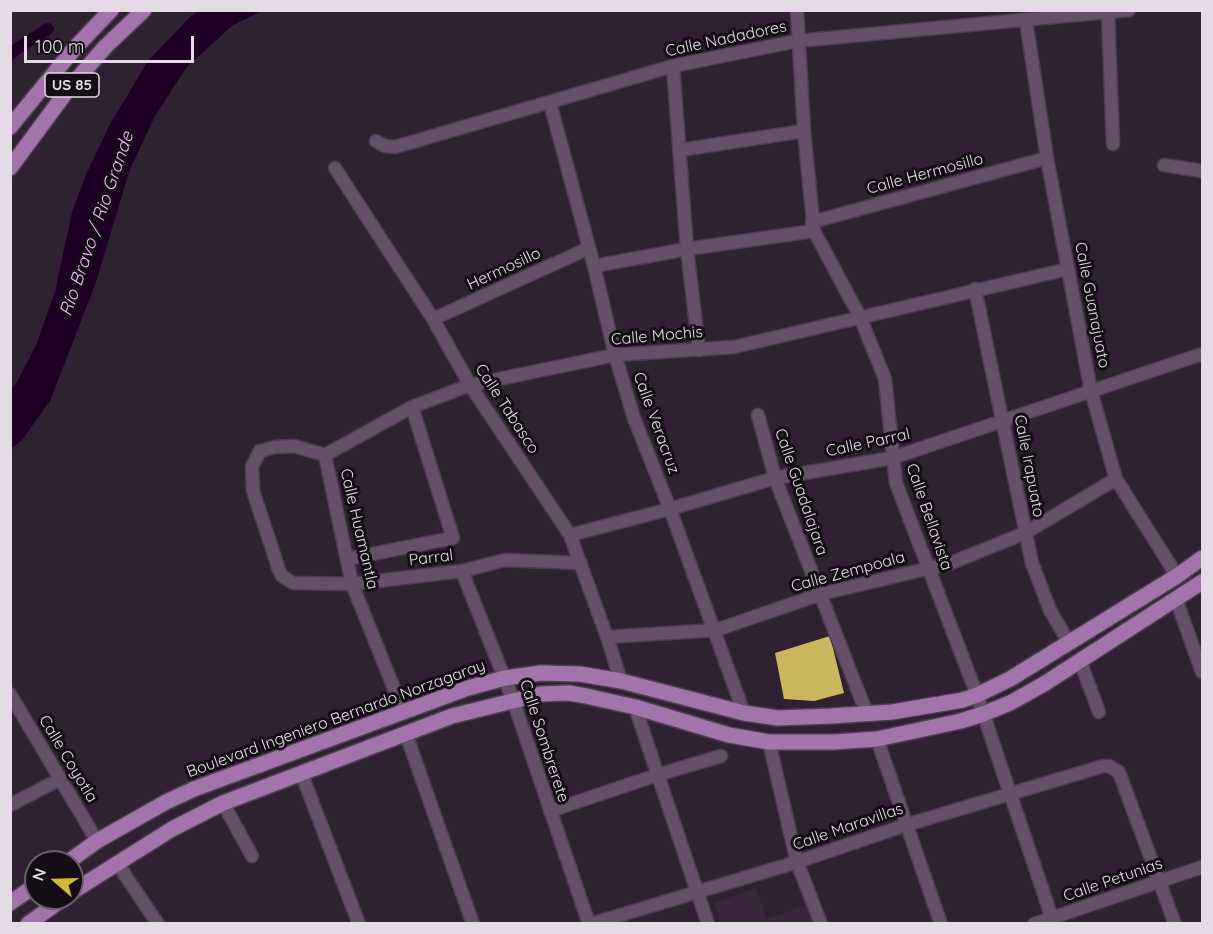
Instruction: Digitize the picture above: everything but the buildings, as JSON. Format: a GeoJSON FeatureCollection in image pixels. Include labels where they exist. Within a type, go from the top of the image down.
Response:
{"type":"FeatureCollection","features":[{"type":"Feature","properties":{"kind":"main road","name":"US 85"},"geometry":{"type":"LineString","coordinates":[[10,127],[74,49],[111,10]]}},
{"type":"Feature","properties":{"kind":"main road","name":"US 85"},"geometry":{"type":"LineString","coordinates":[[13,158],[105,47],[144,10]]}},
{"type":"Feature","properties":{"kind":"main road","name":"Boulevard Ingeniero Bernardo Norzagaray"},"geometry":{"type":"LineString","coordinates":[[84,850],[166,802],[194,789],[403,711],[468,688],[505,678],[541,673],[562,673],[621,681],[744,713],[778,718],[867,714],[916,709],[977,695],[1010,678],[1203,558]]}},
{"type":"Feature","properties":{"kind":"main road"},"geometry":{"type":"LineString","coordinates":[[84,884],[189,819],[223,803],[452,716],[541,693],[569,693],[635,707],[729,735],[769,742],[834,742],[877,739],[907,734],[983,714],[1010,703],[1080,661],[1203,582]]}},
{"type":"Feature","properties":{"kind":"main road"},"geometry":{"type":"LineString","coordinates":[[10,903],[24,893]]}},
{"type":"Feature","properties":{"kind":"main road"},"geometry":{"type":"LineString","coordinates":[[37,921],[50,910]]}},
{"type":"Feature","properties":{"kind":"street","name":"Calle Bellavista"},"geometry":{"type":"LineString","coordinates":[[796,10],[813,226],[860,316],[885,379],[896,483],[977,695],[1053,921]]}},
{"type":"Feature","properties":{"kind":"street","name":"Calle Nadadores"},"geometry":{"type":"LineString","coordinates":[[376,141],[385,146],[395,147],[674,66],[797,41],[1129,10]]}},
{"type":"Feature","properties":{"kind":"street"},"geometry":{"type":"LineString","coordinates":[[1108,13],[1113,144]]}},
{"type":"Feature","properties":{"kind":"street","name":"Calle Guanajuato"},"geometry":{"type":"LineString","coordinates":[[1026,21],[1047,158],[1091,391],[1116,479],[1177,576]]}},
{"type":"Feature","properties":{"kind":"street"},"geometry":{"type":"LineString","coordinates":[[674,66],[687,249],[699,350]]}},
{"type":"Feature","properties":{"kind":"street","name":"Calle Veracruz"},"geometry":{"type":"LineString","coordinates":[[550,103],[594,266],[615,355],[634,417],[716,630],[744,713]]}},
{"type":"Feature","properties":{"kind":"street"},"geometry":{"type":"LineString","coordinates":[[680,150],[804,130]]}},
{"type":"Feature","properties":{"kind":"street","name":"Calle Hermosillo"},"geometry":{"type":"LineString","coordinates":[[594,266],[813,226],[1047,158]]}},
{"type":"Feature","properties":{"kind":"street"},"geometry":{"type":"LineString","coordinates":[[1164,165],[1203,171]]}},
{"type":"Feature","properties":{"kind":"street","name":"Calle Tabasco"},"geometry":{"type":"LineString","coordinates":[[335,168],[433,319],[470,385],[570,535],[621,681]]}},
{"type":"Feature","properties":{"kind":"street","name":"Hermosillo"},"geometry":{"type":"LineString","coordinates":[[433,319],[589,249]]}},
{"type":"Feature","properties":{"kind":"street","name":"Calle Mochis"},"geometry":{"type":"LineString","coordinates":[[325,455],[412,407],[470,385],[615,355],[734,346],[1068,269]]}},
{"type":"Feature","properties":{"kind":"street","name":"Calle Irapuato"},"geometry":{"type":"LineString","coordinates":[[975,289],[1025,533],[1038,583],[1050,610],[1069,642]]}},
{"type":"Feature","properties":{"kind":"street","name":"Calle Parral"},"geometry":{"type":"LineString","coordinates":[[570,535],[775,478],[892,458],[1203,354]]}},
{"type":"Feature","properties":{"kind":"street"},"geometry":{"type":"LineString","coordinates":[[347,559],[453,538],[412,407]]}},
{"type":"Feature","properties":{"kind":"street","name":"Calle Guadalajara"},"geometry":{"type":"LineString","coordinates":[[758,415],[775,478],[867,714]]}},
{"type":"Feature","properties":{"kind":"street","name":"Parral"},"geometry":{"type":"LineString","coordinates":[[325,455],[288,445],[260,451],[252,466],[253,491],[279,570],[286,580],[299,584],[352,584],[462,570],[505,560],[581,563]]}},
{"type":"Feature","properties":{"kind":"street","name":"Calle Huamantla"},"geometry":{"type":"LineString","coordinates":[[325,455],[352,584],[403,711]]}},
{"type":"Feature","properties":{"kind":"street","name":"Calle Zempoala"},"geometry":{"type":"LineString","coordinates":[[607,637],[716,630],[821,594],[951,563],[1025,533],[1116,479]]}},
{"type":"Feature","properties":{"kind":"street","name":"Calle Sombrerete"},"geometry":{"type":"LineString","coordinates":[[462,570],[513,700],[549,811],[590,924]]}},
{"type":"Feature","properties":{"kind":"street"},"geometry":{"type":"LineString","coordinates":[[1176,599],[1203,672]]}},
{"type":"Feature","properties":{"kind":"street"},"geometry":{"type":"LineString","coordinates":[[1080,661],[1099,712]]}},
{"type":"Feature","properties":{"kind":"street","name":"Calle Coyotla"},"geometry":{"type":"LineString","coordinates":[[12,698],[97,841]]}},
{"type":"Feature","properties":{"kind":"street"},"geometry":{"type":"LineString","coordinates":[[635,707],[708,924]]}},
{"type":"Feature","properties":{"kind":"street"},"geometry":{"type":"LineString","coordinates":[[406,734],[473,924]]}},
{"type":"Feature","properties":{"kind":"street"},"geometry":{"type":"LineString","coordinates":[[877,739],[941,924]]}},
{"type":"Feature","properties":{"kind":"street"},"geometry":{"type":"LineString","coordinates":[[769,742],[797,862],[820,924]]}},
{"type":"Feature","properties":{"kind":"street"},"geometry":{"type":"LineString","coordinates":[[549,811],[721,756]]}},
{"type":"Feature","properties":{"kind":"street","name":"Calle Maravillas"},"geometry":{"type":"LineString","coordinates":[[590,924],[1103,766],[1116,768],[1119,772],[1160,882]]}},
{"type":"Feature","properties":{"kind":"street"},"geometry":{"type":"LineString","coordinates":[[302,774],[359,924]]}},
{"type":"Feature","properties":{"kind":"street"},"geometry":{"type":"LineString","coordinates":[[10,805],[60,779]]}},
{"type":"Feature","properties":{"kind":"street"},"geometry":{"type":"LineString","coordinates":[[223,803],[252,856]]}},
{"type":"Feature","properties":{"kind":"street"},"geometry":{"type":"LineString","coordinates":[[117,863],[158,924]]}},
{"type":"Feature","properties":{"kind":"street","name":"Calle Petunias"},"geometry":{"type":"LineString","coordinates":[[1034,924],[1053,921],[1203,867]]}},
{"type":"Feature","properties":{"kind":"street"},"geometry":{"type":"LineString","coordinates":[[1160,882],[1175,924]]}},
{"type":"Feature","properties":{"kind":"shaded area"},"geometry":{"type":"Polygon","coordinates":[[[756,888],[767,919],[806,905],[813,923],[721,923],[714,903],[756,888]]]}},
{"type":"Feature","properties":{"kind":"water","name":"Río Bravo / Rio Grande"},"geometry":{"type":"Polygon","coordinates":[[[199,11],[262,11],[233,25],[187,67],[156,114],[130,169],[95,285],[50,401],[22,440],[11,449],[11,389],[36,345],[55,292],[72,212],[85,177],[109,126],[148,61],[191,16],[199,11]]]}},
{"type":"Feature","properties":{"kind":"waterway"},"geometry":{"type":"LineString","coordinates":[[10,55],[48,29]]}}]}
